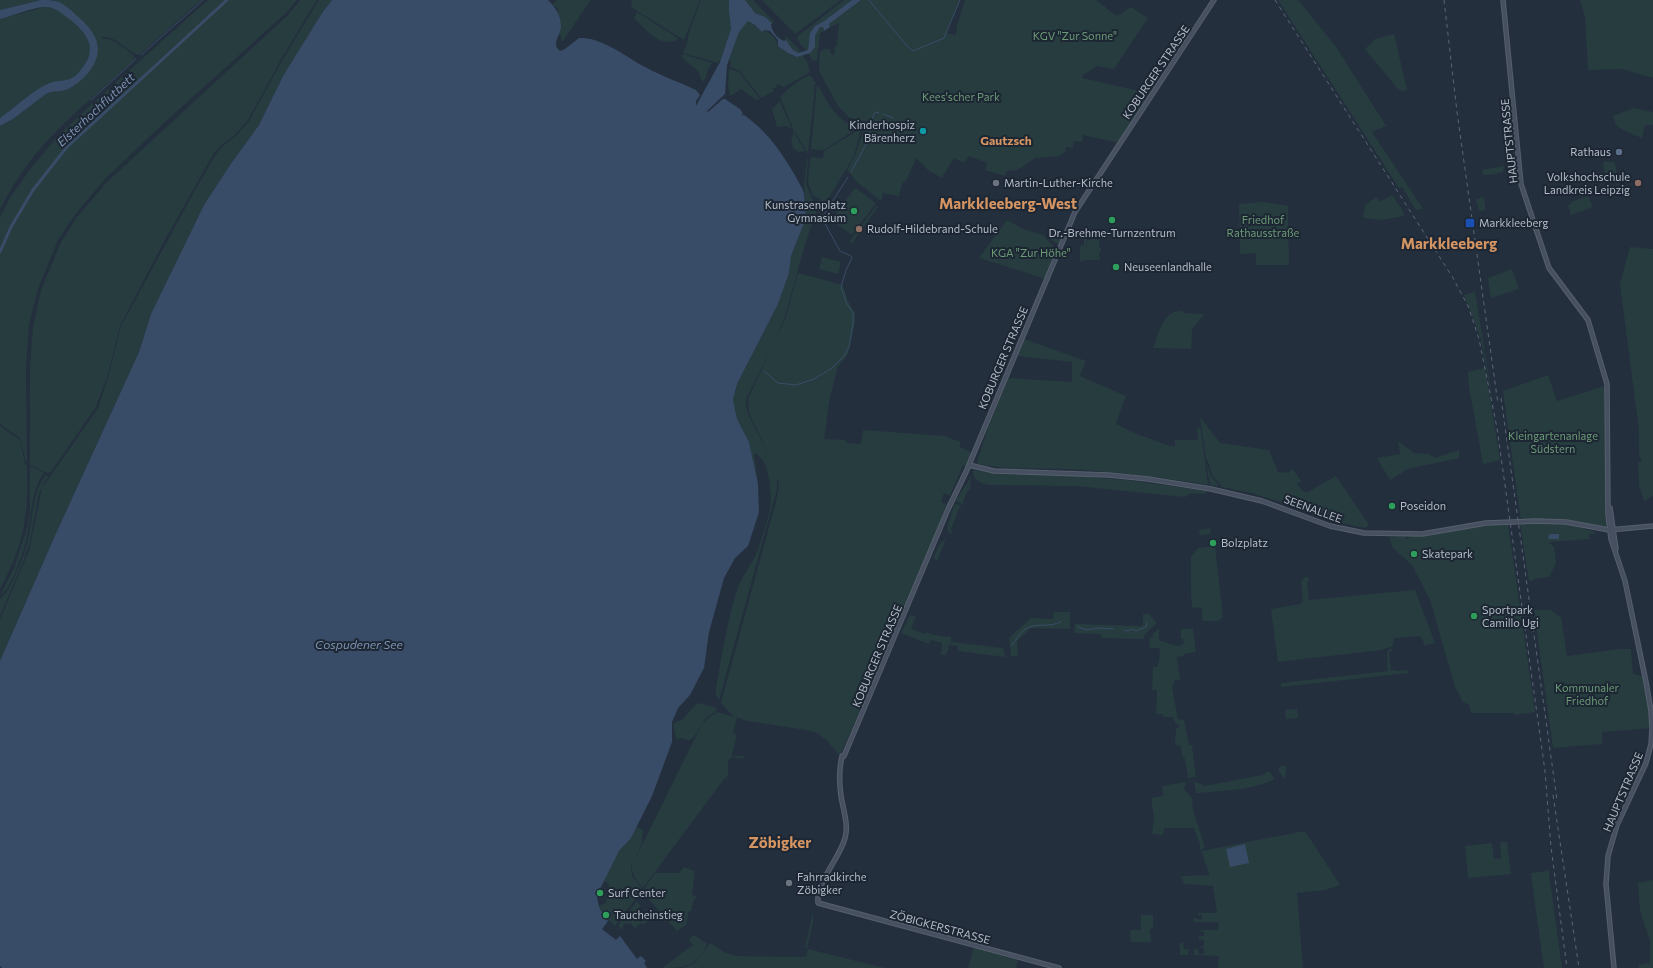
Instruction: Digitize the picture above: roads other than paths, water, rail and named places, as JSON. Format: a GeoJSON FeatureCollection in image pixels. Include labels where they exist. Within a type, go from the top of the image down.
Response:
{"type":"FeatureCollection","features":[{"type":"Feature","properties":{"kind":"main road","name":"KOBURGER STRASSE"},"geometry":{"type":"LineString","coordinates":[[817,902],[826,875],[846,838],[840,782],[840,766],[845,747],[848,745],[969,465],[1075,212],[1214,0]]}},
{"type":"Feature","properties":{"kind":"main road","name":"HAUPTSTRASSE"},"geometry":{"type":"LineString","coordinates":[[1503,0],[1521,184],[1549,268],[1588,320],[1608,384],[1608,501],[1612,530],[1611,539],[1617,553],[1625,581],[1648,690],[1652,729],[1651,747],[1646,763],[1617,825],[1607,860],[1606,884],[1614,968]]}},
{"type":"Feature","properties":{"kind":"main road","name":"SEENALLEE"},"geometry":{"type":"LineString","coordinates":[[969,465],[994,471],[1109,476],[1206,488],[1262,501],[1330,526],[1364,532],[1422,534],[1479,524],[1536,520],[1566,522],[1612,530],[1653,526]]}},
{"type":"Feature","properties":{"kind":"main road","name":"ZÖBIGKERSTRASSE"},"geometry":{"type":"LineString","coordinates":[[817,902],[1058,968]]}},
{"type":"Feature","properties":{"kind":"water"},"geometry":{"type":"Polygon","coordinates":[[[41,0],[52,0],[59,2],[83,21],[94,34],[97,41],[97,56],[94,65],[83,79],[69,89],[46,94],[13,119],[0,126],[0,118],[31,94],[50,83],[68,80],[75,76],[85,65],[88,57],[90,50],[89,43],[82,31],[76,24],[53,8],[37,8],[0,19],[0,10],[41,0]]]}},
{"type":"Feature","properties":{"kind":"water","name":"Cospudener See"},"geometry":{"type":"Polygon","coordinates":[[[332,0],[548,0],[553,5],[560,17],[561,28],[556,45],[560,51],[579,38],[588,38],[605,44],[653,71],[696,90],[700,95],[696,101],[696,106],[720,62],[731,29],[729,0],[745,0],[755,13],[765,17],[772,23],[772,30],[781,40],[786,40],[793,50],[798,53],[808,50],[810,33],[815,26],[852,0],[861,0],[829,24],[830,27],[824,31],[823,27],[820,27],[815,36],[815,47],[810,53],[797,57],[778,46],[778,40],[770,31],[764,30],[762,32],[748,21],[739,32],[727,65],[725,94],[707,111],[708,112],[723,99],[725,99],[740,109],[743,114],[741,116],[744,115],[762,130],[784,157],[802,188],[806,218],[791,256],[789,273],[778,304],[737,384],[733,400],[737,419],[749,442],[758,484],[759,512],[748,546],[735,558],[724,578],[709,632],[704,668],[690,695],[678,708],[672,722],[672,742],[652,796],[631,838],[619,851],[601,887],[597,891],[600,908],[608,921],[602,929],[616,940],[620,936],[637,959],[641,956],[646,961],[644,963],[647,968],[2,968],[0,966],[0,661],[53,540],[139,352],[151,314],[204,205],[230,165],[259,125],[283,76],[322,13],[332,0]]]}},
{"type":"Feature","properties":{"kind":"water"},"geometry":{"type":"Polygon","coordinates":[[[1551,534],[1559,534],[1559,539],[1549,539],[1548,536],[1551,534]]]}},
{"type":"Feature","properties":{"kind":"water"},"geometry":{"type":"Polygon","coordinates":[[[1245,844],[1249,863],[1230,867],[1226,849],[1245,844]]]}},
{"type":"Feature","properties":{"kind":"waterway"},"geometry":{"type":"LineString","coordinates":[[141,55],[203,0]]}},
{"type":"Feature","properties":{"kind":"waterway","name":"Elsterhochflutbett"},"geometry":{"type":"LineString","coordinates":[[0,252],[11,227],[33,190],[66,148],[227,0]]}},
{"type":"Feature","properties":{"kind":"waterway"},"geometry":{"type":"LineString","coordinates":[[869,0],[877,10]]}},
{"type":"Feature","properties":{"kind":"waterway"},"geometry":{"type":"LineString","coordinates":[[878,11],[907,46],[913,51],[944,38],[960,0]]}},
{"type":"Feature","properties":{"kind":"waterway"},"geometry":{"type":"LineString","coordinates":[[91,100],[136,59]]}},
{"type":"Feature","properties":{"kind":"waterway"},"geometry":{"type":"LineString","coordinates":[[851,172],[869,139],[873,116],[875,112],[879,113]]}},
{"type":"Feature","properties":{"kind":"waterway"},"geometry":{"type":"LineString","coordinates":[[883,114],[893,118]]}},
{"type":"Feature","properties":{"kind":"waterway"},"geometry":{"type":"LineString","coordinates":[[764,371],[778,383],[796,385],[814,379],[832,368],[844,356],[849,347],[853,324],[853,313],[846,302],[841,287],[846,270],[852,258],[851,256],[840,251],[823,220],[823,216],[848,177]]}},
{"type":"Feature","properties":{"kind":"waterway"},"geometry":{"type":"LineString","coordinates":[[1012,645],[1024,630],[1032,626],[1052,625],[1061,622]]}},
{"type":"Feature","properties":{"kind":"waterway"},"geometry":{"type":"LineString","coordinates":[[1124,630],[1127,631],[1132,629],[1136,631],[1146,627],[1147,622]]}},
{"type":"Feature","properties":{"kind":"waterway"},"geometry":{"type":"LineString","coordinates":[[1078,627],[1087,630],[1098,628],[1114,629]]}},
{"type":"Feature","properties":{"kind":"railway"},"geometry":{"type":"LineString","coordinates":[[1275,0],[1453,278],[1468,306],[1479,339],[1497,428],[1545,771],[1551,847],[1567,968]]}},
{"type":"Feature","properties":{"kind":"railway"},"geometry":{"type":"LineString","coordinates":[[1444,0],[1457,112],[1498,404]]}},
{"type":"Feature","properties":{"kind":"railway"},"geometry":{"type":"LineString","coordinates":[[1501,398],[1557,800]]}},
{"type":"Feature","properties":{"kind":"railway"},"geometry":{"type":"LineString","coordinates":[[1553,795],[1579,968]]}},
{"type":"Feature","properties":{"kind":"place","name":"Kinderhospiz Bärenherz"},"geometry":{"type":"Point","coordinates":[923,131]}},
{"type":"Feature","properties":{"kind":"place","name":"Rathaus"},"geometry":{"type":"Point","coordinates":[1619,152]}},
{"type":"Feature","properties":{"kind":"place","name":"Martin-Luther-Kirche"},"geometry":{"type":"Point","coordinates":[996,183]}},
{"type":"Feature","properties":{"kind":"place","name":"Volkshochschule Landkreis Leipzig"},"geometry":{"type":"Point","coordinates":[1638,183]}},
{"type":"Feature","properties":{"kind":"place","name":"Kunstrasenplatz Gymnasium"},"geometry":{"type":"Point","coordinates":[854,211]}},
{"type":"Feature","properties":{"kind":"place","name":"Dr.-Brehme-Turnzentrum"},"geometry":{"type":"Point","coordinates":[1112,220]}},
{"type":"Feature","properties":{"kind":"place","name":"Markkleeberg"},"geometry":{"type":"Point","coordinates":[1470,223]}},
{"type":"Feature","properties":{"kind":"place","name":"Rudolf-Hildebrand-Schule"},"geometry":{"type":"Point","coordinates":[859,229]}},
{"type":"Feature","properties":{"kind":"place","name":"Neuseenlandhalle"},"geometry":{"type":"Point","coordinates":[1116,267]}},
{"type":"Feature","properties":{"kind":"place","name":"Poseidon"},"geometry":{"type":"Point","coordinates":[1392,506]}},
{"type":"Feature","properties":{"kind":"place","name":"Bolzplatz"},"geometry":{"type":"Point","coordinates":[1213,543]}},
{"type":"Feature","properties":{"kind":"place","name":"Skatepark"},"geometry":{"type":"Point","coordinates":[1414,554]}},
{"type":"Feature","properties":{"kind":"place","name":"Sportpark Camillo Ugi"},"geometry":{"type":"Point","coordinates":[1474,616]}},
{"type":"Feature","properties":{"kind":"place","name":"Fahrradkirche Zöbigker"},"geometry":{"type":"Point","coordinates":[789,883]}},
{"type":"Feature","properties":{"kind":"place","name":"Surf Center"},"geometry":{"type":"Point","coordinates":[600,893]}},
{"type":"Feature","properties":{"kind":"place","name":"Taucheinstieg"},"geometry":{"type":"Point","coordinates":[606,915]}},
{"type":"Feature","properties":{"kind":"district","name":"Gautzsch"},"geometry":{"type":"Point","coordinates":[1006,141]}},
{"type":"Feature","properties":{"kind":"district","name":"Markkleeberg-West"},"geometry":{"type":"Point","coordinates":[1008,204]}},
{"type":"Feature","properties":{"kind":"district","name":"Markkleeberg"},"geometry":{"type":"Point","coordinates":[1449,244]}},
{"type":"Feature","properties":{"kind":"district","name":"Zöbigker"},"geometry":{"type":"Point","coordinates":[780,843]}},
{"type":"Feature","properties":{"kind":"park label","name":"KGV \"Zur Sonne\""},"geometry":{"type":"Point","coordinates":[1075,36]}},
{"type":"Feature","properties":{"kind":"park label","name":"Kees'scher Park"},"geometry":{"type":"Point","coordinates":[961,97]}},
{"type":"Feature","properties":{"kind":"park label","name":"Friedhof Rathausstraße"},"geometry":{"type":"Point","coordinates":[1263,226]}},
{"type":"Feature","properties":{"kind":"park label","name":"KGA \"Zur Höhe\""},"geometry":{"type":"Point","coordinates":[1031,253]}},
{"type":"Feature","properties":{"kind":"park label","name":"Kleingartenanlage Südstern"},"geometry":{"type":"Point","coordinates":[1553,442]}},
{"type":"Feature","properties":{"kind":"park label","name":"Kommunaler Friedhof"},"geometry":{"type":"Point","coordinates":[1587,694]}}]}
